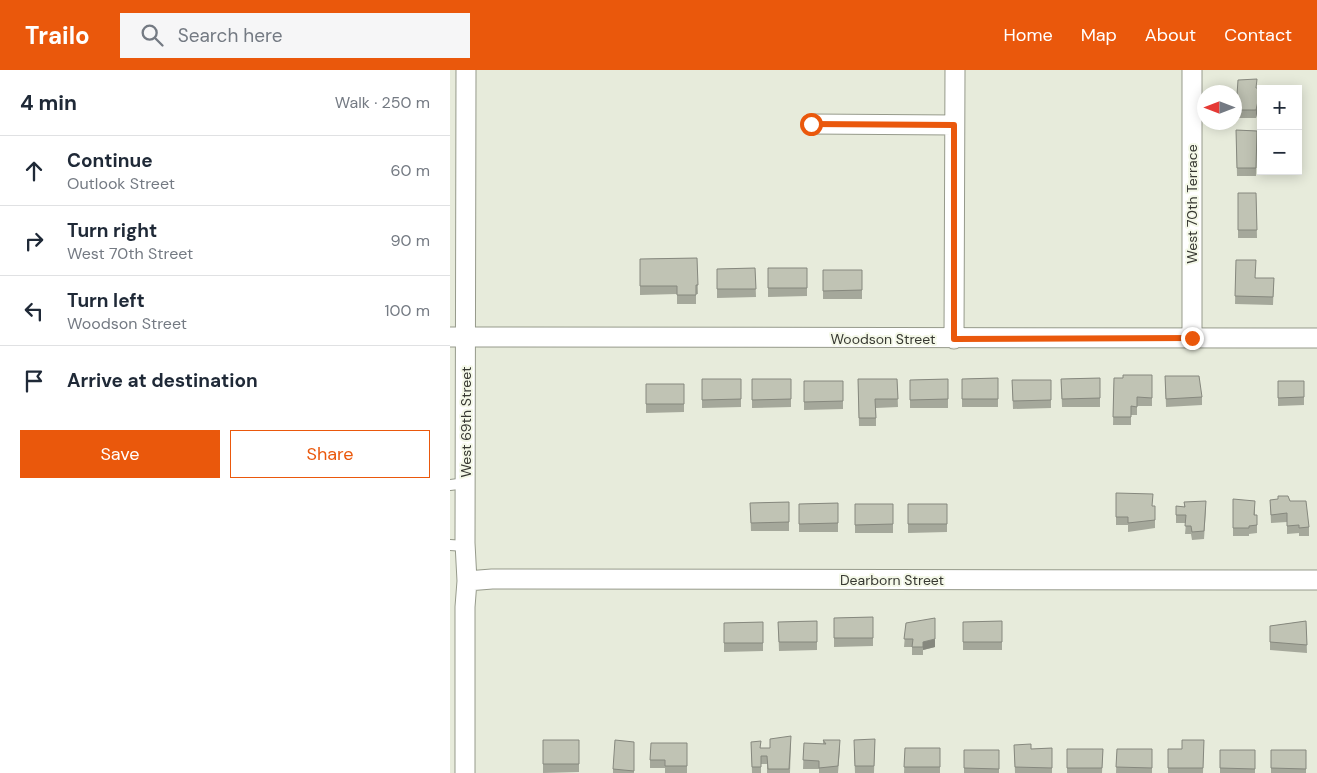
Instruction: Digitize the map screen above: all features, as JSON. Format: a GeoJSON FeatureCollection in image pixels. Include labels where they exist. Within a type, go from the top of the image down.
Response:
{"type":"FeatureCollection","features":[{"type":"Feature","properties":{"kind":"street","name":"West 69th Street"},"geometry":{"type":"LineString","coordinates":[[465,773],[465,607],[467,581],[458,546],[458,338],[466,70]]}},
{"type":"Feature","properties":{"kind":"street"},"geometry":{"type":"LineString","coordinates":[[954,70],[954,339]]}},
{"type":"Feature","properties":{"kind":"street","name":"West 70th Terrace"},"geometry":{"type":"LineString","coordinates":[[1192,70],[1192,338]]}},
{"type":"Feature","properties":{"kind":"street"},"geometry":{"type":"LineString","coordinates":[[811,124],[954,125]]}},
{"type":"Feature","properties":{"kind":"street","name":"Woodson Street"},"geometry":{"type":"LineString","coordinates":[[458,338],[1317,338]]}},
{"type":"Feature","properties":{"kind":"street","name":"Dearborn Street"},"geometry":{"type":"LineString","coordinates":[[467,581],[492,579],[1317,580]]}},
{"type":"Feature","properties":{"kind":"building"},"geometry":{"type":"Polygon","coordinates":[[[1257,79],[1256,110],[1242,110],[1242,85],[1238,85],[1238,80],[1257,79]]]}},
{"type":"Feature","properties":{"kind":"building"},"geometry":{"type":"Polygon","coordinates":[[[1236,130],[1257,131],[1256,168],[1237,168],[1236,130]]]}},
{"type":"Feature","properties":{"kind":"building"},"geometry":{"type":"Polygon","coordinates":[[[1238,193],[1256,193],[1257,230],[1238,230],[1238,193]]]}},
{"type":"Feature","properties":{"kind":"building"},"geometry":{"type":"Polygon","coordinates":[[[697,258],[698,285],[696,285],[696,295],[677,295],[677,286],[640,286],[640,259],[697,258]]]}},
{"type":"Feature","properties":{"kind":"building"},"geometry":{"type":"Polygon","coordinates":[[[1236,260],[1256,260],[1255,278],[1274,278],[1273,297],[1235,296],[1236,260]]]}},
{"type":"Feature","properties":{"kind":"building"},"geometry":{"type":"Polygon","coordinates":[[[755,268],[756,289],[717,289],[717,269],[755,268]]]}},
{"type":"Feature","properties":{"kind":"building"},"geometry":{"type":"Polygon","coordinates":[[[768,268],[807,268],[807,288],[768,288],[768,268]]]}},
{"type":"Feature","properties":{"kind":"building"},"geometry":{"type":"Polygon","coordinates":[[[823,270],[862,270],[862,290],[823,291],[823,270]]]}},
{"type":"Feature","properties":{"kind":"building"},"geometry":{"type":"Polygon","coordinates":[[[1123,375],[1152,375],[1152,398],[1137,397],[1137,407],[1131,406],[1131,417],[1113,417],[1114,378],[1123,378],[1123,375]]]}},
{"type":"Feature","properties":{"kind":"building"},"geometry":{"type":"Polygon","coordinates":[[[1165,376],[1199,376],[1202,397],[1166,399],[1165,376]]]}},
{"type":"Feature","properties":{"kind":"building"},"geometry":{"type":"Polygon","coordinates":[[[998,378],[998,399],[962,399],[962,379],[998,378]]]}},
{"type":"Feature","properties":{"kind":"building"},"geometry":{"type":"Polygon","coordinates":[[[1100,378],[1100,398],[1062,399],[1061,379],[1100,378]]]}},
{"type":"Feature","properties":{"kind":"building"},"geometry":{"type":"Polygon","coordinates":[[[702,379],[741,379],[741,399],[702,400],[702,379]]]}},
{"type":"Feature","properties":{"kind":"building"},"geometry":{"type":"Polygon","coordinates":[[[752,379],[791,379],[791,399],[752,400],[752,379]]]}},
{"type":"Feature","properties":{"kind":"building"},"geometry":{"type":"Polygon","coordinates":[[[858,379],[897,379],[898,399],[875,399],[876,418],[859,418],[858,379]]]}},
{"type":"Feature","properties":{"kind":"building"},"geometry":{"type":"Polygon","coordinates":[[[948,379],[948,399],[910,400],[910,380],[948,379]]]}},
{"type":"Feature","properties":{"kind":"building"},"geometry":{"type":"Polygon","coordinates":[[[1012,380],[1051,380],[1051,400],[1013,401],[1012,380]]]}},
{"type":"Feature","properties":{"kind":"building"},"geometry":{"type":"Polygon","coordinates":[[[804,381],[843,381],[843,401],[804,402],[804,381]]]}},
{"type":"Feature","properties":{"kind":"building"},"geometry":{"type":"Polygon","coordinates":[[[1278,381],[1304,381],[1304,397],[1278,398],[1278,381]]]}},
{"type":"Feature","properties":{"kind":"building"},"geometry":{"type":"Polygon","coordinates":[[[646,384],[684,384],[684,404],[646,404],[646,384]]]}},
{"type":"Feature","properties":{"kind":"building"},"geometry":{"type":"Polygon","coordinates":[[[1116,493],[1153,494],[1152,506],[1155,506],[1155,520],[1128,523],[1128,517],[1116,517],[1116,493]]]}},
{"type":"Feature","properties":{"kind":"building"},"geometry":{"type":"Polygon","coordinates":[[[1278,496],[1288,496],[1290,501],[1306,501],[1309,527],[1299,528],[1299,525],[1287,526],[1287,513],[1271,515],[1270,500],[1278,499],[1278,496]]]}},
{"type":"Feature","properties":{"kind":"building"},"geometry":{"type":"Polygon","coordinates":[[[1233,499],[1255,501],[1254,515],[1257,515],[1257,525],[1249,526],[1249,528],[1233,528],[1233,499]]]}},
{"type":"Feature","properties":{"kind":"building"},"geometry":{"type":"Polygon","coordinates":[[[1206,501],[1204,531],[1192,532],[1191,526],[1185,526],[1186,515],[1176,515],[1176,506],[1185,507],[1184,502],[1206,501]]]}},
{"type":"Feature","properties":{"kind":"building"},"geometry":{"type":"Polygon","coordinates":[[[789,502],[789,522],[751,523],[750,503],[789,502]]]}},
{"type":"Feature","properties":{"kind":"building"},"geometry":{"type":"Polygon","coordinates":[[[838,503],[838,523],[799,524],[799,504],[838,503]]]}},
{"type":"Feature","properties":{"kind":"building"},"geometry":{"type":"Polygon","coordinates":[[[855,504],[893,504],[893,524],[855,525],[855,504]]]}},
{"type":"Feature","properties":{"kind":"building"},"geometry":{"type":"Polygon","coordinates":[[[908,504],[947,504],[947,524],[908,524],[908,504]]]}},
{"type":"Feature","properties":{"kind":"building"},"geometry":{"type":"Polygon","coordinates":[[[873,617],[873,638],[834,638],[834,618],[873,617]]]}},
{"type":"Feature","properties":{"kind":"building"},"geometry":{"type":"Polygon","coordinates":[[[935,618],[935,639],[923,642],[923,647],[912,647],[913,639],[904,639],[906,623],[935,618]]]}},
{"type":"Feature","properties":{"kind":"building"},"geometry":{"type":"Polygon","coordinates":[[[817,621],[817,642],[779,642],[778,622],[817,621]]]}},
{"type":"Feature","properties":{"kind":"building"},"geometry":{"type":"Polygon","coordinates":[[[1002,621],[1002,642],[963,642],[963,622],[1002,621]]]}},
{"type":"Feature","properties":{"kind":"building"},"geometry":{"type":"Polygon","coordinates":[[[1306,621],[1307,645],[1270,642],[1270,626],[1306,621]]]}},
{"type":"Feature","properties":{"kind":"building"},"geometry":{"type":"Polygon","coordinates":[[[763,622],[763,643],[724,643],[724,623],[763,622]]]}},
{"type":"Feature","properties":{"kind":"building"},"geometry":{"type":"Polygon","coordinates":[[[791,736],[789,769],[768,769],[767,756],[761,756],[761,767],[752,767],[751,742],[761,741],[760,748],[770,748],[770,739],[791,736]]]}},
{"type":"Feature","properties":{"kind":"building"},"geometry":{"type":"Polygon","coordinates":[[[875,739],[874,766],[855,766],[854,740],[875,739]]]}},
{"type":"Feature","properties":{"kind":"building"},"geometry":{"type":"Polygon","coordinates":[[[543,740],[579,740],[579,764],[543,764],[543,740]]]}},
{"type":"Feature","properties":{"kind":"building"},"geometry":{"type":"Polygon","coordinates":[[[615,740],[634,742],[634,771],[613,769],[615,740]]]}},
{"type":"Feature","properties":{"kind":"building"},"geometry":{"type":"Polygon","coordinates":[[[823,740],[840,740],[838,766],[819,768],[819,761],[803,760],[804,743],[826,744],[823,740]]]}},
{"type":"Feature","properties":{"kind":"building"},"geometry":{"type":"Polygon","coordinates":[[[1182,740],[1204,740],[1203,768],[1168,768],[1168,749],[1182,749],[1182,740]]]}},
{"type":"Feature","properties":{"kind":"building"},"geometry":{"type":"Polygon","coordinates":[[[651,743],[687,743],[687,766],[665,766],[665,760],[650,760],[651,743]]]}},
{"type":"Feature","properties":{"kind":"building"},"geometry":{"type":"Polygon","coordinates":[[[1031,744],[1031,749],[1052,748],[1052,768],[1015,767],[1014,745],[1031,744]]]}},
{"type":"Feature","properties":{"kind":"building"},"geometry":{"type":"Polygon","coordinates":[[[905,748],[940,748],[940,767],[904,767],[905,748]]]}},
{"type":"Feature","properties":{"kind":"building"},"geometry":{"type":"Polygon","coordinates":[[[1067,749],[1103,749],[1102,768],[1067,768],[1067,749]]]}},
{"type":"Feature","properties":{"kind":"building"},"geometry":{"type":"Polygon","coordinates":[[[1117,749],[1152,749],[1152,768],[1116,767],[1117,749]]]}},
{"type":"Feature","properties":{"kind":"building"},"geometry":{"type":"Polygon","coordinates":[[[964,750],[999,750],[999,769],[964,768],[964,750]]]}},
{"type":"Feature","properties":{"kind":"building"},"geometry":{"type":"Polygon","coordinates":[[[1220,750],[1255,750],[1255,769],[1220,768],[1220,750]]]}},
{"type":"Feature","properties":{"kind":"building"},"geometry":{"type":"Polygon","coordinates":[[[1271,750],[1306,750],[1306,769],[1271,768],[1271,750]]]}},
{"type":"Feature","properties":{"kind":"route"},"geometry":{"type":"LineString","coordinates":[[811,124],[954,125],[954,339],[1192,338]]}}]}
